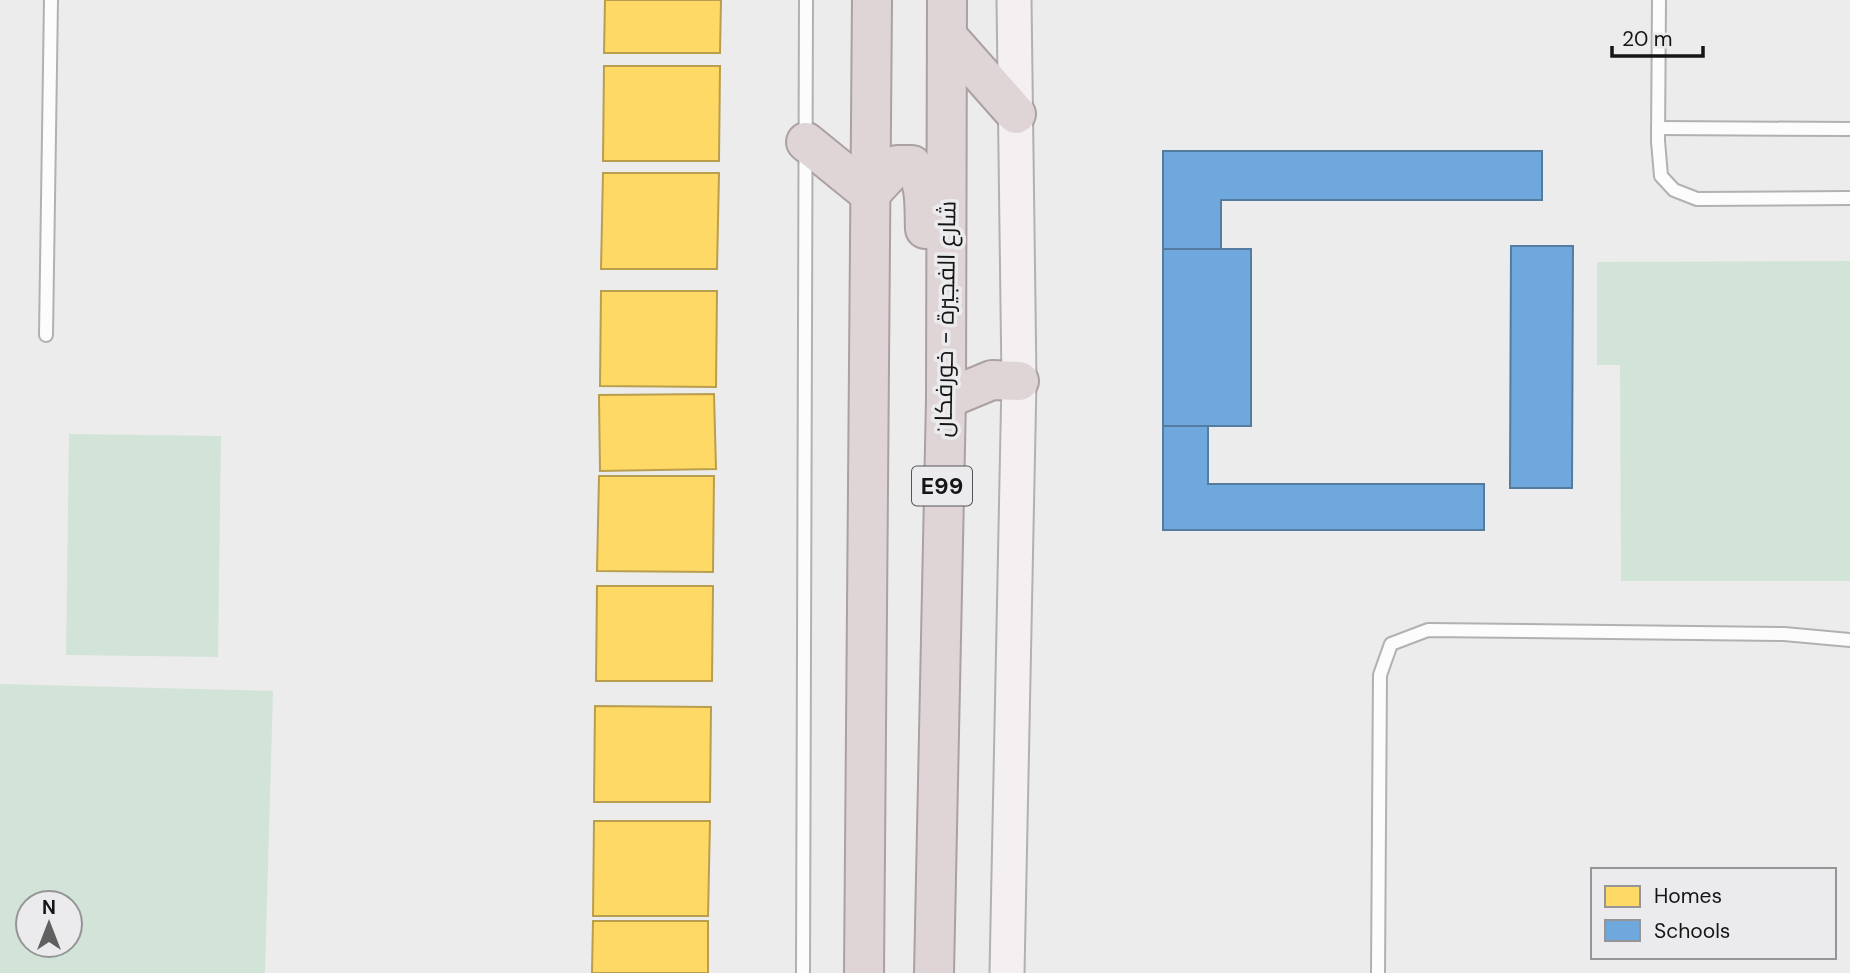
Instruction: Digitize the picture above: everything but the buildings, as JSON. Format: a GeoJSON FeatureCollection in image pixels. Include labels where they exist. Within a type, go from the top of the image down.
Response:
{"type":"FeatureCollection","features":[{"type":"Feature","properties":{"kind":"highway"},"geometry":{"type":"LineString","coordinates":[[863,973],[872,0]]}},
{"type":"Feature","properties":{"kind":"highway"},"geometry":{"type":"LineString","coordinates":[[947,18],[1016,114]]}},
{"type":"Feature","properties":{"kind":"highway","name":"شارع الفجيرة - خورفكان"},"geometry":{"type":"LineString","coordinates":[[934,973],[946,399],[947,18]]}},
{"type":"Feature","properties":{"kind":"highway"},"geometry":{"type":"LineString","coordinates":[[806,142],[870,194]]}},
{"type":"Feature","properties":{"kind":"highway"},"geometry":{"type":"LineString","coordinates":[[870,194],[897,165],[912,165],[918,172],[923,190],[932,400],[943,452]]}},
{"type":"Feature","properties":{"kind":"highway"},"geometry":{"type":"LineString","coordinates":[[946,399],[992,380],[1019,381]]}},
{"type":"Feature","properties":{"kind":"street"},"geometry":{"type":"LineString","coordinates":[[1007,973],[1019,381],[1014,0]]}},
{"type":"Feature","properties":{"kind":"lane"},"geometry":{"type":"LineString","coordinates":[[46,335],[51,0]]}},
{"type":"Feature","properties":{"kind":"lane"},"geometry":{"type":"LineString","coordinates":[[803,973],[806,0]]}},
{"type":"Feature","properties":{"kind":"lane"},"geometry":{"type":"LineString","coordinates":[[1659,0],[1658,128],[1661,176],[1674,190],[1696,199],[1850,198]]}},
{"type":"Feature","properties":{"kind":"lane"},"geometry":{"type":"LineString","coordinates":[[1658,128],[1850,129]]}},
{"type":"Feature","properties":{"kind":"lane"},"geometry":{"type":"LineString","coordinates":[[1378,973],[1380,675],[1391,644],[1429,630],[1784,634],[1850,640]]}},
{"type":"Feature","properties":{"kind":"green space"},"geometry":{"type":"Polygon","coordinates":[[[1850,261],[1850,581],[1621,581],[1620,365],[1597,365],[1597,262],[1850,261]]]}},
{"type":"Feature","properties":{"kind":"green space"},"geometry":{"type":"Polygon","coordinates":[[[69,434],[221,436],[218,657],[66,655],[69,434]]]}},
{"type":"Feature","properties":{"kind":"green space"},"geometry":{"type":"Polygon","coordinates":[[[0,684],[273,691],[265,973],[0,973],[0,684]]]}}]}
